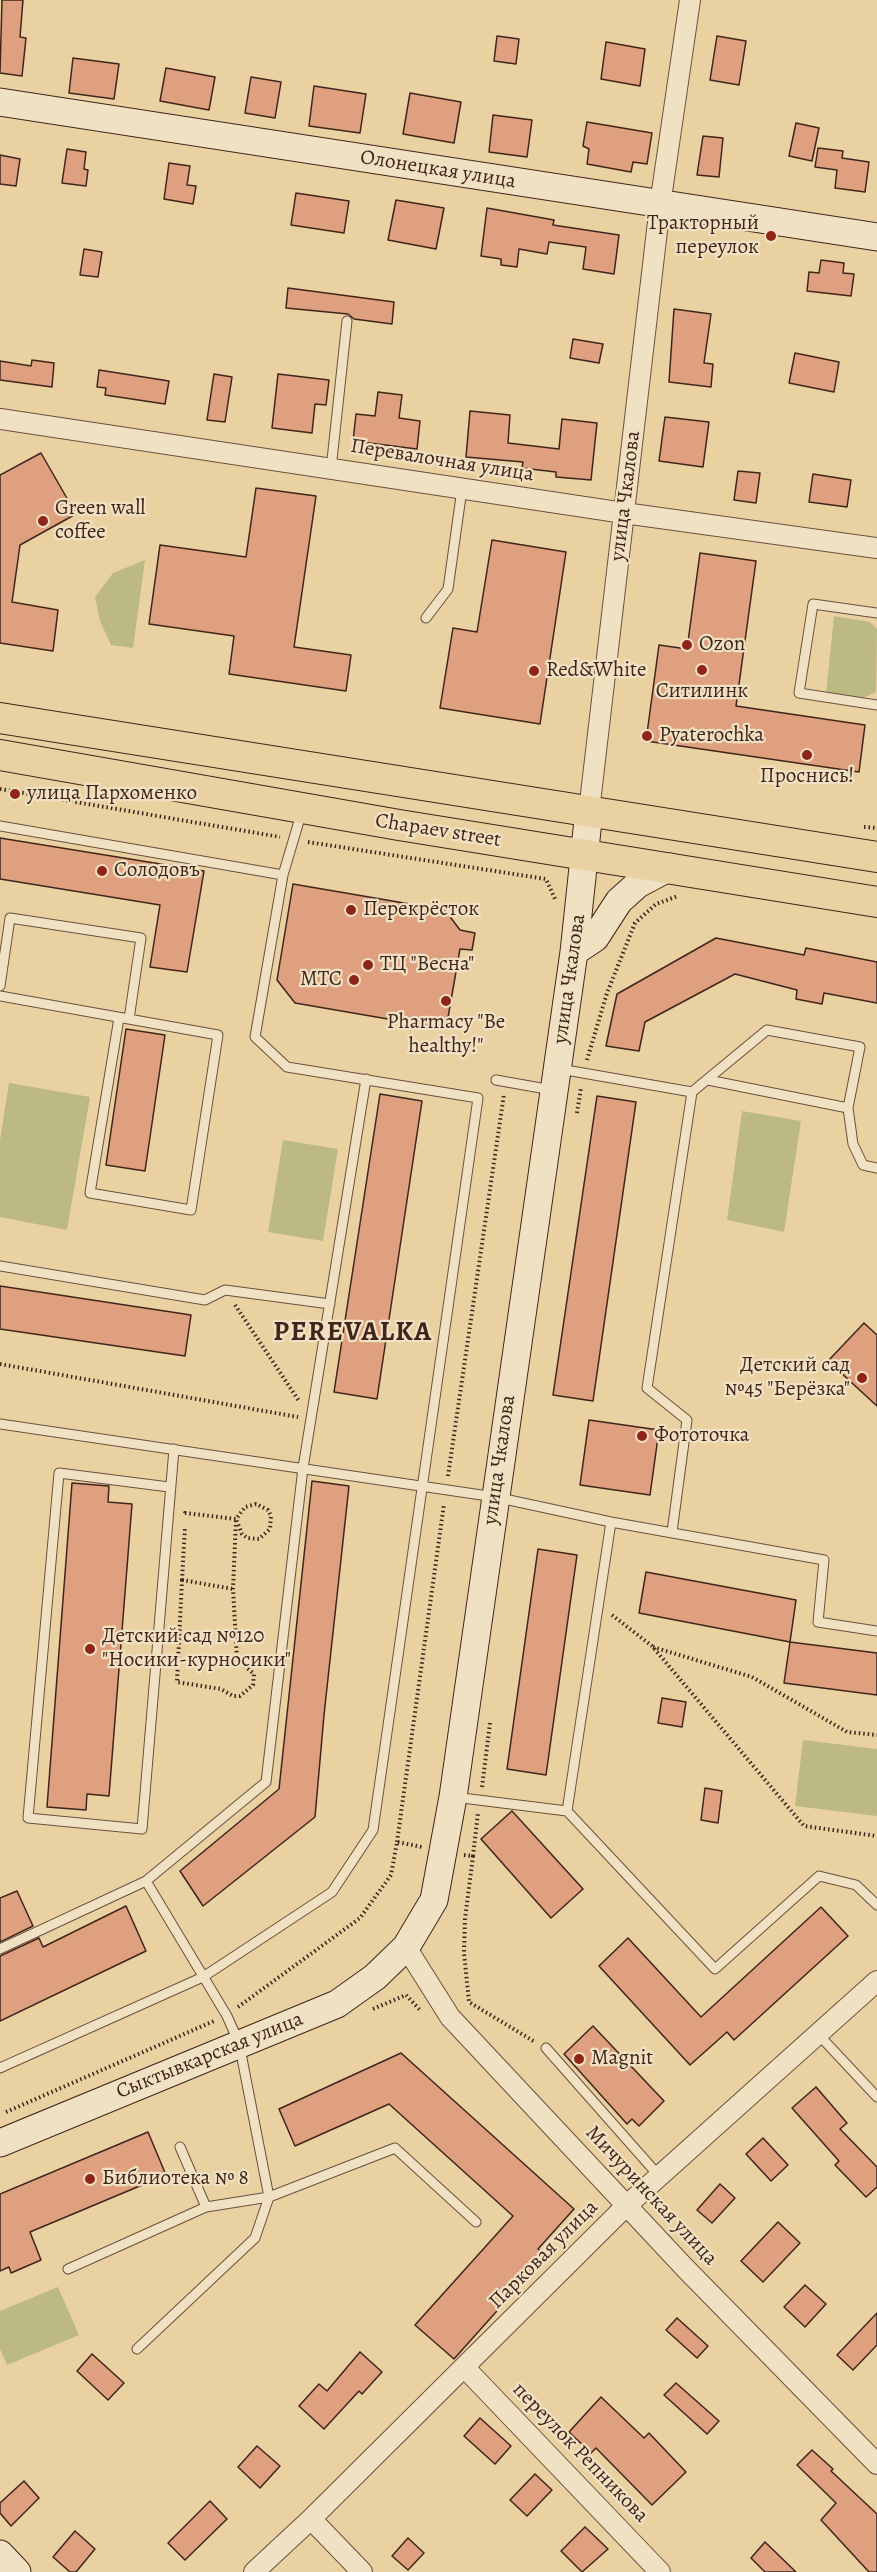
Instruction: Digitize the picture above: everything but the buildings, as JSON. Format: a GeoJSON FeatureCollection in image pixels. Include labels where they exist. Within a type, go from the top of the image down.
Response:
{"type":"FeatureCollection","features":[{"type":"Feature","properties":{"kind":"main road","name":"Олонецкая улица"},"geometry":{"type":"LineString","coordinates":[[0,102],[877,237]]}},
{"type":"Feature","properties":{"kind":"main road","name":"Chapaev street"},"geometry":{"type":"LineString","coordinates":[[0,718],[877,857]]}},
{"type":"Feature","properties":{"kind":"main road","name":"Chapaev street"},"geometry":{"type":"LineString","coordinates":[[0,755],[303,809],[877,902]]}},
{"type":"Feature","properties":{"kind":"main road","name":"улица Чкалова"},"geometry":{"type":"LineString","coordinates":[[406,1947],[434,1900],[445,1851],[495,1497],[565,1077],[574,952],[589,811]]}},
{"type":"Feature","properties":{"kind":"main road"},"geometry":{"type":"LineString","coordinates":[[574,952],[595,939],[619,901],[638,884],[670,867]]}},
{"type":"Feature","properties":{"kind":"main road","name":"Сыктывкарская улица"},"geometry":{"type":"LineString","coordinates":[[0,2143],[337,2004],[375,1977],[406,1947]]}},
{"type":"Feature","properties":{"kind":"main road"},"geometry":{"type":"LineString","coordinates":[[0,2554],[17,2572]]}},
{"type":"Feature","properties":{"kind":"street","name":"улица Чкалова"},"geometry":{"type":"LineString","coordinates":[[589,811],[660,205],[690,0]]}},
{"type":"Feature","properties":{"kind":"street","name":"Перевалочная улица"},"geometry":{"type":"LineString","coordinates":[[0,419],[624,513],[877,548]]}},
{"type":"Feature","properties":{"kind":"street","name":"Мичуринская улица"},"geometry":{"type":"LineString","coordinates":[[406,1947],[450,2017],[626,2206],[877,2464]]}},
{"type":"Feature","properties":{"kind":"street","name":"Парковая улица"},"geometry":{"type":"LineString","coordinates":[[254,2572],[465,2368],[626,2206],[877,1981]]}},
{"type":"Feature","properties":{"kind":"street","name":"переулок Репникова"},"geometry":{"type":"LineString","coordinates":[[465,2368],[660,2572]]}},
{"type":"Feature","properties":{"kind":"street"},"geometry":{"type":"LineString","coordinates":[[311,2519],[362,2572]]}},
{"type":"Feature","properties":{"kind":"lane"},"geometry":{"type":"LineString","coordinates":[[332,469],[346,321]]}},
{"type":"Feature","properties":{"kind":"lane"},"geometry":{"type":"LineString","coordinates":[[426,618],[448,589],[462,489]]}},
{"type":"Feature","properties":{"kind":"lane"},"geometry":{"type":"LineString","coordinates":[[877,614],[813,604],[799,693],[877,705]]}},
{"type":"Feature","properties":{"kind":"lane"},"geometry":{"type":"LineString","coordinates":[[0,2068],[203,1977],[332,1892],[373,1830],[478,1098],[287,1067],[255,1037],[283,875],[303,809]]}},
{"type":"Feature","properties":{"kind":"lane"},"geometry":{"type":"LineString","coordinates":[[0,826],[283,875]]}},
{"type":"Feature","properties":{"kind":"lane"},"geometry":{"type":"LineString","coordinates":[[0,986],[10,918],[141,938],[124,1018],[90,1193],[191,1210],[218,1035],[124,1018],[0,996]]}},
{"type":"Feature","properties":{"kind":"lane"},"geometry":{"type":"LineString","coordinates":[[501,1081],[565,1077],[692,1092],[767,1030],[860,1047],[848,1108],[853,1144],[863,1165],[877,1168]]}},
{"type":"Feature","properties":{"kind":"lane"},"geometry":{"type":"LineString","coordinates":[[0,1949],[146,1881],[266,1782],[303,1468],[366,1079]]}},
{"type":"Feature","properties":{"kind":"lane"},"geometry":{"type":"LineString","coordinates":[[708,1080],[848,1108]]}},
{"type":"Feature","properties":{"kind":"lane"},"geometry":{"type":"LineString","coordinates":[[672,1532],[687,1420],[647,1388],[692,1092]]}},
{"type":"Feature","properties":{"kind":"lane"},"geometry":{"type":"LineString","coordinates":[[1,1265],[205,1300],[225,1290],[330,1304]]}},
{"type":"Feature","properties":{"kind":"lane"},"geometry":{"type":"LineString","coordinates":[[0,1424],[495,1497],[611,1522],[824,1560],[818,1622],[877,1631]]}},
{"type":"Feature","properties":{"kind":"lane"},"geometry":{"type":"LineString","coordinates":[[170,1487],[59,1473],[28,1818],[142,1829],[174,1449]]}},
{"type":"Feature","properties":{"kind":"lane"},"geometry":{"type":"LineString","coordinates":[[567,1811],[611,1522]]}},
{"type":"Feature","properties":{"kind":"lane"},"geometry":{"type":"LineString","coordinates":[[453,1797],[567,1811],[715,1969],[819,1876],[856,1885],[877,1905]]}},
{"type":"Feature","properties":{"kind":"lane"},"geometry":{"type":"LineString","coordinates":[[137,2349],[255,2238],[268,2197],[239,2043],[227,2016],[146,1881]]}},
{"type":"Feature","properties":{"kind":"lane"},"geometry":{"type":"LineString","coordinates":[[818,2034],[877,2097]]}},
{"type":"Feature","properties":{"kind":"lane"},"geometry":{"type":"LineString","coordinates":[[546,2048],[659,2176]]}},
{"type":"Feature","properties":{"kind":"lane"},"geometry":{"type":"LineString","coordinates":[[180,2147],[206,2208]]}},
{"type":"Feature","properties":{"kind":"lane"},"geometry":{"type":"LineString","coordinates":[[68,2269],[206,2208],[268,2197],[395,2148],[476,2222]]}},
{"type":"Feature","properties":{"kind":"path"},"geometry":{"type":"LineString","coordinates":[[576,1119],[565,1077],[607,993],[635,923],[656,904],[680,896]]}},
{"type":"Feature","properties":{"kind":"path"},"geometry":{"type":"LineString","coordinates":[[0,2115],[227,2016],[360,1918],[391,1875],[501,1081]]}},
{"type":"Feature","properties":{"kind":"path"},"geometry":{"type":"LineString","coordinates":[[225,1290],[311,1419]]}},
{"type":"Feature","properties":{"kind":"path"},"geometry":{"type":"LineString","coordinates":[[0,1364],[311,1419]]}},
{"type":"Feature","properties":{"kind":"path"},"geometry":{"type":"LineString","coordinates":[[236,1519],[185,1513],[177,1682],[221,1689],[233,1696],[240,1696],[253,1685],[254,1674],[237,1659],[233,1589],[236,1519],[245,1507],[256,1504],[268,1510],[272,1526],[264,1536],[254,1540],[242,1534],[236,1519]]}},
{"type":"Feature","properties":{"kind":"path"},"geometry":{"type":"LineString","coordinates":[[182,1580],[233,1589]]}},
{"type":"Feature","properties":{"kind":"path"},"geometry":{"type":"LineString","coordinates":[[597,1603],[652,1646],[804,1826],[877,1836]]}},
{"type":"Feature","properties":{"kind":"path"},"geometry":{"type":"LineString","coordinates":[[652,1646],[752,1677],[847,1732],[877,1735]]}},
{"type":"Feature","properties":{"kind":"path"},"geometry":{"type":"LineString","coordinates":[[490,1720],[465,1919],[464,1953],[469,2002],[546,2048]]}},
{"type":"Feature","properties":{"kind":"path"},"geometry":{"type":"LineString","coordinates":[[397,1842],[473,1856]]}},
{"type":"Feature","properties":{"kind":"shaded area"},"geometry":{"type":"Polygon","coordinates":[[[145,560],[133,648],[111,645],[100,621],[95,597],[113,573],[145,560]]]}},
{"type":"Feature","properties":{"kind":"shaded area"},"geometry":{"type":"Polygon","coordinates":[[[834,616],[870,622],[877,629],[876,692],[859,700],[826,694],[834,616]]]}},
{"type":"Feature","properties":{"kind":"shaded area"},"geometry":{"type":"Polygon","coordinates":[[[9,1083],[90,1097],[67,1230],[0,1217],[0,1140],[9,1083]]]}},
{"type":"Feature","properties":{"kind":"shaded area"},"geometry":{"type":"Polygon","coordinates":[[[742,1111],[801,1121],[784,1232],[727,1220],[742,1111]]]}},
{"type":"Feature","properties":{"kind":"shaded area"},"geometry":{"type":"Polygon","coordinates":[[[283,1140],[338,1149],[323,1241],[268,1232],[283,1140]]]}},
{"type":"Feature","properties":{"kind":"shaded area"},"geometry":{"type":"Polygon","coordinates":[[[803,1740],[877,1749],[877,1816],[795,1806],[803,1740]]]}},
{"type":"Feature","properties":{"kind":"shaded area"},"geometry":{"type":"Polygon","coordinates":[[[58,2287],[79,2335],[7,2365],[0,2349],[0,2311],[58,2287]]]}},
{"type":"Feature","properties":{"kind":"place","name":"Тракторный переулок"},"geometry":{"type":"Point","coordinates":[771,236]}},
{"type":"Feature","properties":{"kind":"place","name":"Green wall coffee"},"geometry":{"type":"Point","coordinates":[43,521]}},
{"type":"Feature","properties":{"kind":"place","name":"Ozon"},"geometry":{"type":"Point","coordinates":[687,645]}},
{"type":"Feature","properties":{"kind":"place","name":"Ситилинк"},"geometry":{"type":"Point","coordinates":[702,670]}},
{"type":"Feature","properties":{"kind":"place","name":"Red&White"},"geometry":{"type":"Point","coordinates":[534,671]}},
{"type":"Feature","properties":{"kind":"place","name":"Pyaterochka"},"geometry":{"type":"Point","coordinates":[647,736]}},
{"type":"Feature","properties":{"kind":"place","name":"Проснись!"},"geometry":{"type":"Point","coordinates":[807,755]}},
{"type":"Feature","properties":{"kind":"place","name":"улица Пархоменко"},"geometry":{"type":"Point","coordinates":[15,794]}},
{"type":"Feature","properties":{"kind":"place","name":"Солодовъ"},"geometry":{"type":"Point","coordinates":[102,871]}},
{"type":"Feature","properties":{"kind":"place","name":"Перекрёсток"},"geometry":{"type":"Point","coordinates":[351,910]}},
{"type":"Feature","properties":{"kind":"place","name":"ТЦ \"Весна\""},"geometry":{"type":"Point","coordinates":[368,965]}},
{"type":"Feature","properties":{"kind":"place","name":"МТС"},"geometry":{"type":"Point","coordinates":[354,980]}},
{"type":"Feature","properties":{"kind":"place","name":"Pharmacy \"Be healthy!\""},"geometry":{"type":"Point","coordinates":[446,1001]}},
{"type":"Feature","properties":{"kind":"place","name":"Детский сад №45 \"Берёзка\""},"geometry":{"type":"Point","coordinates":[862,1378]}},
{"type":"Feature","properties":{"kind":"place","name":"Фототочка"},"geometry":{"type":"Point","coordinates":[642,1436]}},
{"type":"Feature","properties":{"kind":"place","name":"Детский сад №120 \"Носики-курносики\""},"geometry":{"type":"Point","coordinates":[90,1649]}},
{"type":"Feature","properties":{"kind":"place","name":"Magnit"},"geometry":{"type":"Point","coordinates":[579,2059]}},
{"type":"Feature","properties":{"kind":"place","name":"Библиотека № 8"},"geometry":{"type":"Point","coordinates":[90,2179]}},
{"type":"Feature","properties":{"kind":"district","name":"PEREVALKA"},"geometry":{"type":"Point","coordinates":[353,1333]}}]}
